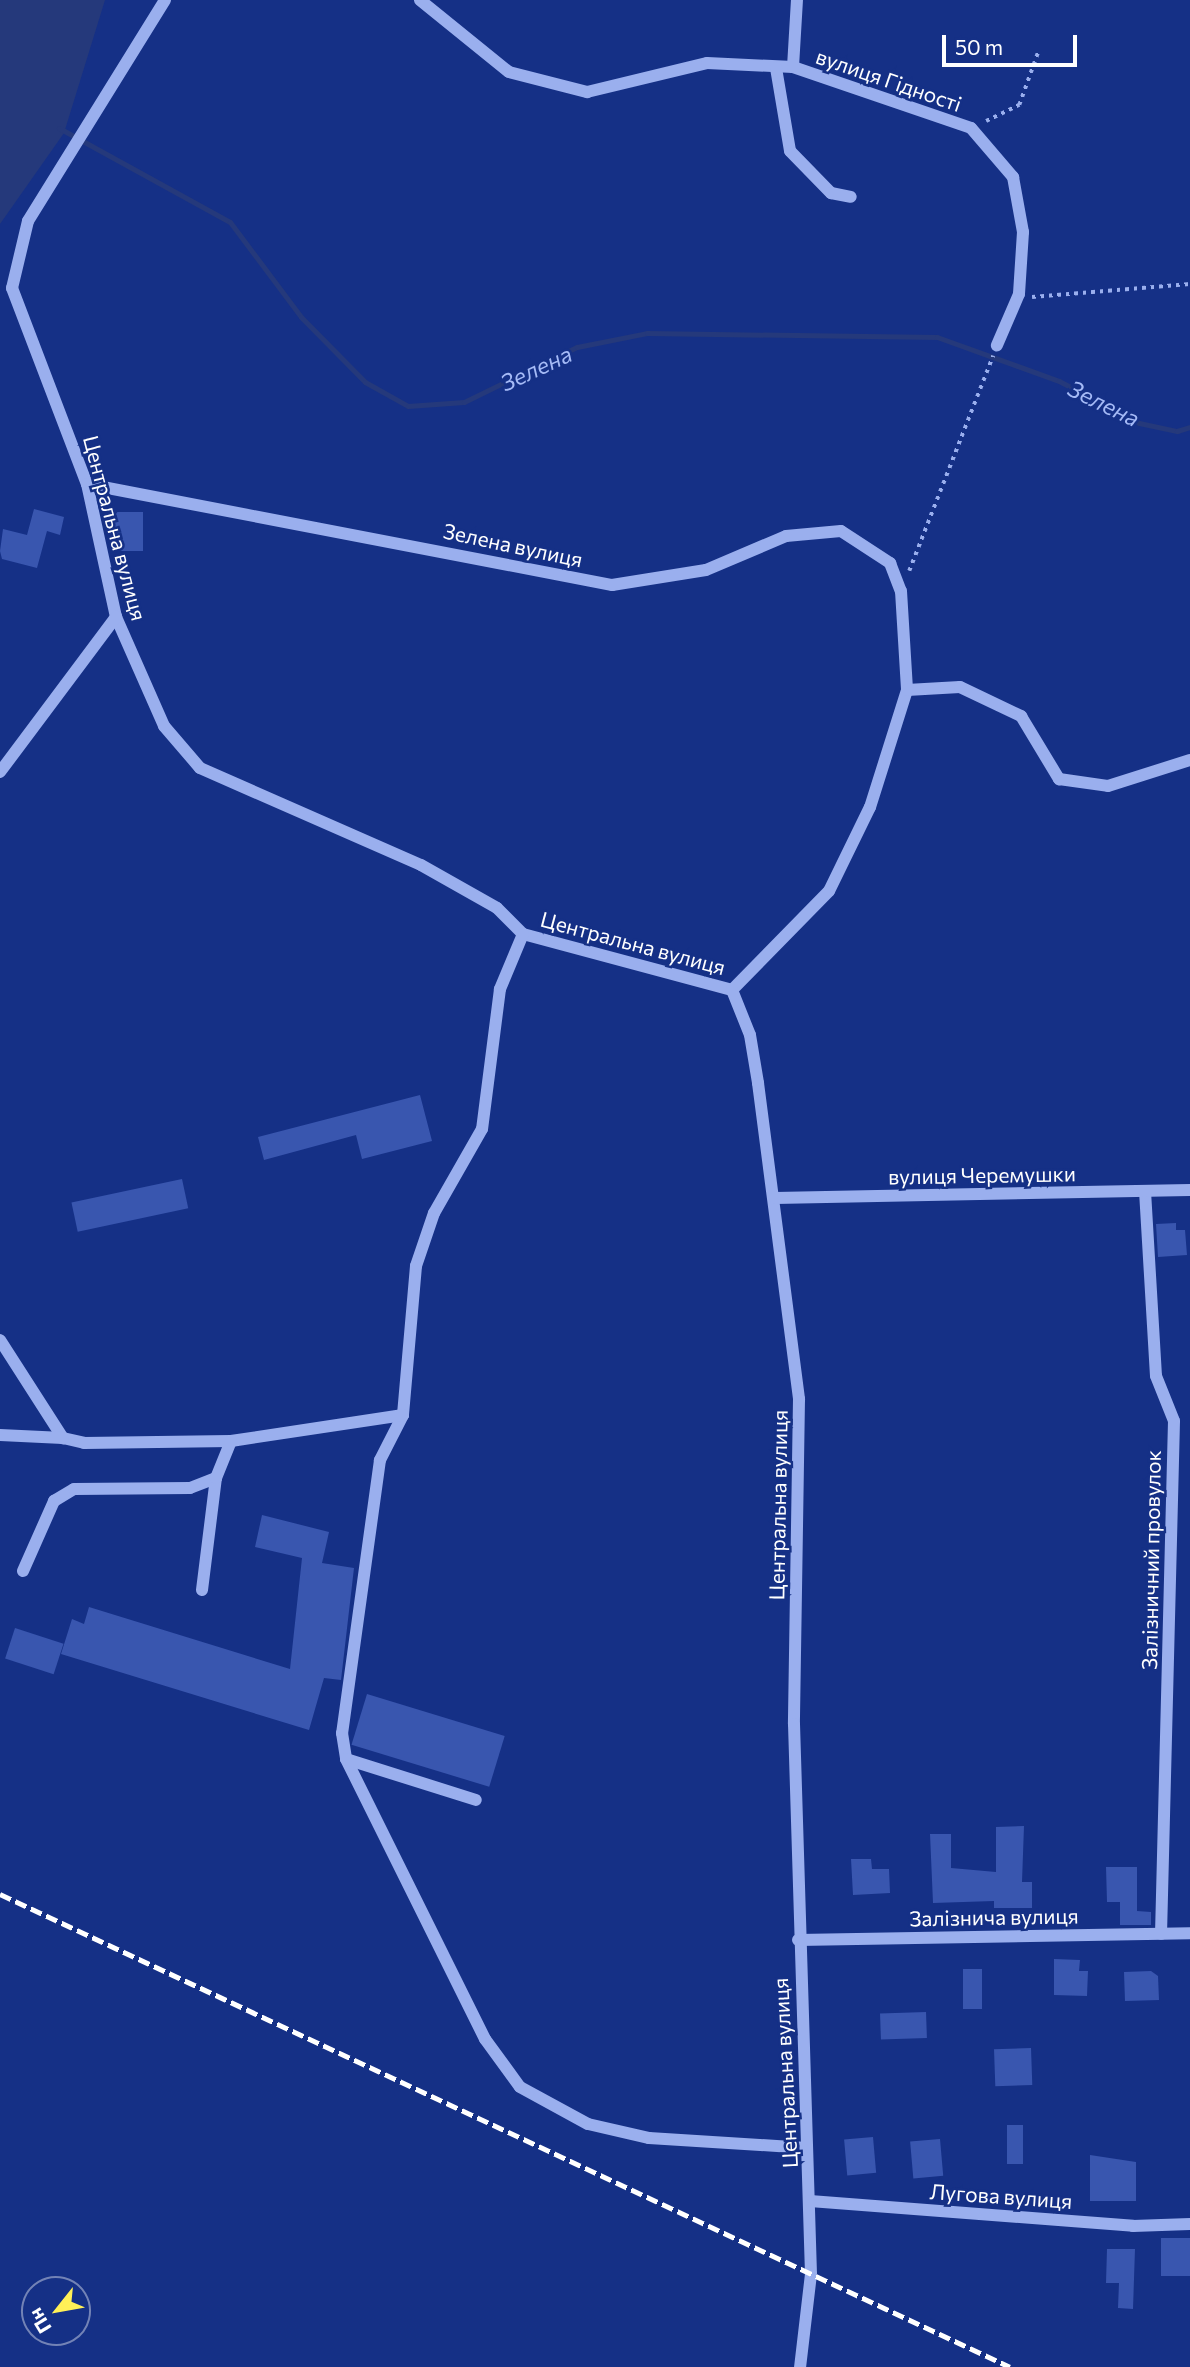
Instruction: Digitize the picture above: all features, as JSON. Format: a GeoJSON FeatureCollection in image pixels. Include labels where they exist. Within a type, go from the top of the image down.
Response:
{"type":"FeatureCollection","features":[{"type":"Feature","properties":{"kind":"street","name":"Центральна вулиця"},"geometry":{"type":"LineString","coordinates":[[165,0],[60,162],[28,221],[6,286],[87,484],[116,617],[164,726],[200,768],[421,865],[496,908],[523,934],[732,990],[750,1035],[775,1198],[799,1399],[798,1940],[811,2274],[800,2367]]}},
{"type":"Feature","properties":{"kind":"street","name":"вулиця Гідності"},"geometry":{"type":"LineString","coordinates":[[420,0],[509,72],[587,92],[707,63],[793,67],[971,128],[1013,177],[1023,232],[1019,294],[998,345]]}},
{"type":"Feature","properties":{"kind":"street"},"geometry":{"type":"LineString","coordinates":[[793,67],[797,0]]}},
{"type":"Feature","properties":{"kind":"street"},"geometry":{"type":"LineString","coordinates":[[776,68],[790,151],[831,193],[851,197]]}},
{"type":"Feature","properties":{"kind":"street","name":"Зелена вулиця"},"geometry":{"type":"LineString","coordinates":[[87,484],[612,585],[706,570],[786,536],[841,531],[890,562],[901,591]]}},
{"type":"Feature","properties":{"kind":"street"},"geometry":{"type":"LineString","coordinates":[[732,990],[829,891],[870,807],[907,690],[901,591]]}},
{"type":"Feature","properties":{"kind":"street"},"geometry":{"type":"LineString","coordinates":[[0,772],[116,617]]}},
{"type":"Feature","properties":{"kind":"street"},"geometry":{"type":"LineString","coordinates":[[907,690],[960,687],[1021,716],[1059,779],[1108,786],[1190,760]]}},
{"type":"Feature","properties":{"kind":"street"},"geometry":{"type":"LineString","coordinates":[[523,934],[500,989],[482,1129],[434,1213],[416,1266],[403,1415],[380,1460],[342,1733],[346,1759],[485,2039],[520,2087],[588,2124],[649,2138],[807,2148]]}},
{"type":"Feature","properties":{"kind":"street","name":"Залізничний провулок"},"geometry":{"type":"LineString","coordinates":[[1145,1191],[1156,1376],[1174,1420],[1161,1934]]}},
{"type":"Feature","properties":{"kind":"street","name":"вулиця Черемушки"},"geometry":{"type":"LineString","coordinates":[[775,1198],[1190,1191]]}},
{"type":"Feature","properties":{"kind":"street"},"geometry":{"type":"LineString","coordinates":[[0,1340],[64,1438]]}},
{"type":"Feature","properties":{"kind":"street"},"geometry":{"type":"LineString","coordinates":[[0,1435],[231,1441],[403,1415]]}},
{"type":"Feature","properties":{"kind":"street"},"geometry":{"type":"LineString","coordinates":[[202,1590],[216,1478],[231,1441]]}},
{"type":"Feature","properties":{"kind":"street"},"geometry":{"type":"LineString","coordinates":[[23,1570],[54,1501],[74,1489],[190,1488],[216,1478]]}},
{"type":"Feature","properties":{"kind":"street"},"geometry":{"type":"LineString","coordinates":[[346,1759],[476,1800]]}},
{"type":"Feature","properties":{"kind":"street","name":"Залізнича вулиця"},"geometry":{"type":"LineString","coordinates":[[798,1940],[1190,1933]]}},
{"type":"Feature","properties":{"kind":"street","name":"Лугова вулиця"},"geometry":{"type":"LineString","coordinates":[[810,2201],[1133,2226],[1190,2224]]}},
{"type":"Feature","properties":{"kind":"path"},"geometry":{"type":"LineString","coordinates":[[971,128],[1018,105],[1038,52]]}},
{"type":"Feature","properties":{"kind":"path"},"geometry":{"type":"LineString","coordinates":[[1019,294],[1044,300],[1190,285]]}},
{"type":"Feature","properties":{"kind":"path"},"geometry":{"type":"LineString","coordinates":[[901,591],[998,345]]}},
{"type":"Feature","properties":{"kind":"water"},"geometry":{"type":"Polygon","coordinates":[[[0,0],[105,0],[64,133],[0,224],[0,0]]]}},
{"type":"Feature","properties":{"kind":"building"},"geometry":{"type":"Polygon","coordinates":[[[34,509],[64,517],[60,535],[47,531],[37,568],[2,559],[0,551],[3,529],[27,535],[34,509]]]}},
{"type":"Feature","properties":{"kind":"building"},"geometry":{"type":"Polygon","coordinates":[[[114,512],[143,512],[143,551],[114,551],[114,512]]]}},
{"type":"Feature","properties":{"kind":"building"},"geometry":{"type":"Polygon","coordinates":[[[420,1095],[432,1141],[362,1159],[356,1135],[264,1160],[258,1137],[420,1095]]]}},
{"type":"Feature","properties":{"kind":"building"},"geometry":{"type":"Polygon","coordinates":[[[182,1179],[188,1208],[78,1232],[71,1202],[182,1179]]]}},
{"type":"Feature","properties":{"kind":"building"},"geometry":{"type":"Polygon","coordinates":[[[1176,1223],[1176,1230],[1185,1230],[1187,1255],[1158,1257],[1156,1224],[1176,1223]]]}},
{"type":"Feature","properties":{"kind":"building"},"geometry":{"type":"Polygon","coordinates":[[[262,1515],[329,1532],[322,1563],[354,1568],[341,1680],[324,1678],[309,1730],[61,1654],[72,1619],[84,1624],[89,1607],[290,1669],[302,1558],[255,1547],[262,1515]]]}},
{"type":"Feature","properties":{"kind":"building"},"geometry":{"type":"Polygon","coordinates":[[[15,1628],[64,1644],[54,1674],[5,1658],[15,1628]]]}},
{"type":"Feature","properties":{"kind":"building"},"geometry":{"type":"Polygon","coordinates":[[[367,1694],[505,1736],[489,1787],[352,1745],[367,1694]]]}},
{"type":"Feature","properties":{"kind":"building"},"geometry":{"type":"Polygon","coordinates":[[[1024,1826],[1022,1882],[1032,1882],[1032,1908],[994,1908],[994,1901],[933,1903],[930,1834],[951,1834],[951,1868],[996,1872],[996,1827],[1024,1826]]]}},
{"type":"Feature","properties":{"kind":"building"},"geometry":{"type":"Polygon","coordinates":[[[851,1859],[871,1859],[872,1869],[889,1869],[890,1893],[853,1895],[851,1859]]]}},
{"type":"Feature","properties":{"kind":"building"},"geometry":{"type":"Polygon","coordinates":[[[1106,1867],[1137,1867],[1137,1911],[1151,1912],[1151,1925],[1120,1925],[1120,1902],[1107,1902],[1106,1867]]]}},
{"type":"Feature","properties":{"kind":"building"},"geometry":{"type":"Polygon","coordinates":[[[1054,1959],[1080,1960],[1079,1971],[1088,1971],[1087,1996],[1054,1995],[1054,1959]]]}},
{"type":"Feature","properties":{"kind":"building"},"geometry":{"type":"Polygon","coordinates":[[[963,1969],[982,1969],[982,2009],[963,2009],[963,1969]]]}},
{"type":"Feature","properties":{"kind":"building"},"geometry":{"type":"Polygon","coordinates":[[[1151,1971],[1158,1976],[1159,2000],[1125,2001],[1124,1972],[1151,1971]]]}},
{"type":"Feature","properties":{"kind":"building"},"geometry":{"type":"Polygon","coordinates":[[[926,2012],[927,2038],[881,2040],[880,2014],[926,2012]]]}},
{"type":"Feature","properties":{"kind":"building"},"geometry":{"type":"Polygon","coordinates":[[[1031,2048],[1032,2085],[995,2086],[994,2049],[1031,2048]]]}},
{"type":"Feature","properties":{"kind":"building"},"geometry":{"type":"Polygon","coordinates":[[[1007,2125],[1023,2125],[1023,2164],[1007,2164],[1007,2125]]]}},
{"type":"Feature","properties":{"kind":"building"},"geometry":{"type":"Polygon","coordinates":[[[873,2137],[876,2173],[847,2175],[844,2140],[873,2137]]]}},
{"type":"Feature","properties":{"kind":"building"},"geometry":{"type":"Polygon","coordinates":[[[940,2139],[943,2176],[913,2178],[910,2142],[940,2139]]]}},
{"type":"Feature","properties":{"kind":"building"},"geometry":{"type":"Polygon","coordinates":[[[1090,2155],[1136,2162],[1136,2201],[1090,2201],[1090,2155]]]}},
{"type":"Feature","properties":{"kind":"building"},"geometry":{"type":"Polygon","coordinates":[[[1161,2238],[1190,2238],[1190,2276],[1161,2276],[1161,2238]]]}},
{"type":"Feature","properties":{"kind":"building"},"geometry":{"type":"Polygon","coordinates":[[[1107,2249],[1135,2249],[1133,2309],[1118,2308],[1119,2283],[1106,2283],[1107,2249]]]}},
{"type":"Feature","properties":{"kind":"waterway","name":"Зелена"},"geometry":{"type":"LineString","coordinates":[[59,128],[230,222],[301,317],[365,382],[408,406],[464,402],[577,347],[647,333],[937,337],[1059,381],[1139,423],[1177,431],[1190,427]]}},
{"type":"Feature","properties":{"kind":"railway"},"geometry":{"type":"LineString","coordinates":[[0,1894],[1010,2367]]}}]}
